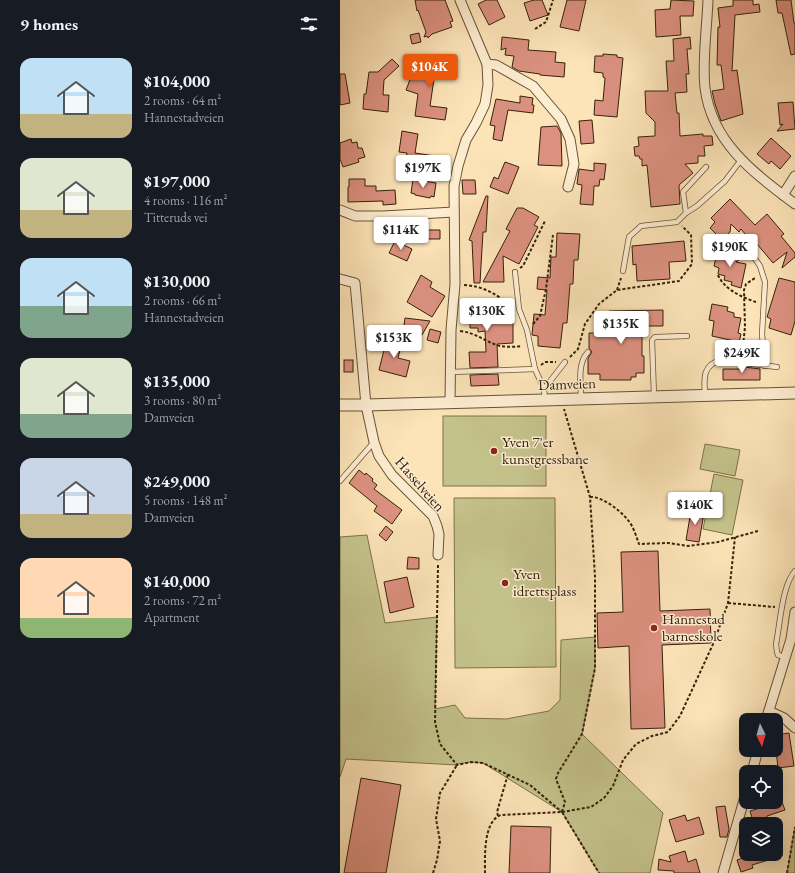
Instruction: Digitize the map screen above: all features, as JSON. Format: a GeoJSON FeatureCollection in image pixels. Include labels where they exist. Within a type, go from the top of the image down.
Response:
{"type":"FeatureCollection","features":[{"type":"Feature","properties":{"kind":"street"},"geometry":{"type":"LineString","coordinates":[[450,402],[451,330],[455,284],[454,186],[466,140],[476,124],[484,104],[488,85],[487,64],[460,0]]}},
{"type":"Feature","properties":{"kind":"street"},"geometry":{"type":"LineString","coordinates":[[708,0],[704,75],[709,110],[725,140],[741,160],[795,204]]}},
{"type":"Feature","properties":{"kind":"street"},"geometry":{"type":"LineString","coordinates":[[487,64],[496,66],[533,86],[561,119],[570,139],[574,164],[568,187]]}},
{"type":"Feature","properties":{"kind":"street"},"geometry":{"type":"LineString","coordinates":[[783,195],[795,176]]}},
{"type":"Feature","properties":{"kind":"street"},"geometry":{"type":"LineString","coordinates":[[340,210],[355,216],[454,212]]}},
{"type":"Feature","properties":{"kind":"street","name":"Hasselveien"},"geometry":{"type":"LineString","coordinates":[[340,279],[355,283],[366,405],[374,442],[379,456],[392,475],[433,516],[439,534],[438,555]]}},
{"type":"Feature","properties":{"kind":"street","name":"Damveien"},"geometry":{"type":"LineString","coordinates":[[340,405],[450,402],[545,394],[562,399],[581,399],[795,392]]}},
{"type":"Feature","properties":{"kind":"street"},"geometry":{"type":"LineString","coordinates":[[795,612],[793,639],[785,658],[769,711],[784,718],[795,728]]}},
{"type":"Feature","properties":{"kind":"street"},"geometry":{"type":"LineString","coordinates":[[723,873],[741,809]]}},
{"type":"Feature","properties":{"kind":"lane"},"geometry":{"type":"LineString","coordinates":[[623,271],[629,237],[641,226],[677,222],[725,181],[741,160]]}},
{"type":"Feature","properties":{"kind":"lane"},"geometry":{"type":"LineString","coordinates":[[686,213],[683,192],[706,167]]}},
{"type":"Feature","properties":{"kind":"lane"},"geometry":{"type":"LineString","coordinates":[[741,238],[760,266],[765,282],[762,334],[765,366]]}},
{"type":"Feature","properties":{"kind":"lane"},"geometry":{"type":"LineString","coordinates":[[515,272],[519,309],[527,330],[535,369],[545,394]]}},
{"type":"Feature","properties":{"kind":"lane"},"geometry":{"type":"LineString","coordinates":[[654,396],[652,340],[655,337],[687,336]]}},
{"type":"Feature","properties":{"kind":"lane"},"geometry":{"type":"LineString","coordinates":[[581,399],[581,364],[583,357],[588,352]]}},
{"type":"Feature","properties":{"kind":"lane"},"geometry":{"type":"LineString","coordinates":[[705,395],[704,380],[710,365],[713,362],[721,360],[776,367]]}},
{"type":"Feature","properties":{"kind":"lane"},"geometry":{"type":"LineString","coordinates":[[545,394],[564,362]]}},
{"type":"Feature","properties":{"kind":"lane"},"geometry":{"type":"LineString","coordinates":[[450,372],[535,369]]}},
{"type":"Feature","properties":{"kind":"lane"},"geometry":{"type":"LineString","coordinates":[[340,481],[374,442]]}},
{"type":"Feature","properties":{"kind":"lane"},"geometry":{"type":"LineString","coordinates":[[785,658],[778,655],[776,652],[776,644],[786,588],[792,574],[795,571]]}},
{"type":"Feature","properties":{"kind":"path"},"geometry":{"type":"LineString","coordinates":[[535,29],[546,22],[553,0]]}},
{"type":"Feature","properties":{"kind":"path"},"geometry":{"type":"LineString","coordinates":[[515,272],[523,266],[545,221]]}},
{"type":"Feature","properties":{"kind":"path"},"geometry":{"type":"LineString","coordinates":[[535,369],[545,362],[564,362],[578,349],[585,324],[599,304],[617,290],[679,281],[692,264],[692,243],[691,235],[677,222]]}},
{"type":"Feature","properties":{"kind":"path"},"geometry":{"type":"LineString","coordinates":[[527,330],[540,316],[546,289],[553,235]]}},
{"type":"Feature","properties":{"kind":"path"},"geometry":{"type":"LineString","coordinates":[[617,290],[623,271]]}},
{"type":"Feature","properties":{"kind":"path"},"geometry":{"type":"LineString","coordinates":[[741,363],[745,327],[744,290],[746,284],[763,273]]}},
{"type":"Feature","properties":{"kind":"path"},"geometry":{"type":"LineString","coordinates":[[718,275],[721,282],[744,298],[764,304]]}},
{"type":"Feature","properties":{"kind":"path"},"geometry":{"type":"LineString","coordinates":[[455,284],[477,286],[502,299],[512,307],[519,309]]}},
{"type":"Feature","properties":{"kind":"path"},"geometry":{"type":"LineString","coordinates":[[451,330],[471,332],[498,345],[509,347],[530,345]]}},
{"type":"Feature","properties":{"kind":"path"},"geometry":{"type":"LineString","coordinates":[[562,399],[590,497],[595,577],[595,668],[582,734],[558,773],[556,779],[565,802],[562,812]]}},
{"type":"Feature","properties":{"kind":"path"},"geometry":{"type":"LineString","coordinates":[[590,497],[596,497],[628,519],[639,544],[668,543],[688,546],[718,542],[758,531]]}},
{"type":"Feature","properties":{"kind":"path"},"geometry":{"type":"LineString","coordinates":[[485,873],[486,839],[494,820],[498,816],[562,812],[591,806],[604,798],[613,786],[623,760],[636,744],[652,736],[668,732],[680,716],[714,642],[728,603],[735,537]]}},
{"type":"Feature","properties":{"kind":"path"},"geometry":{"type":"LineString","coordinates":[[438,555],[435,722],[440,744],[457,765]]}},
{"type":"Feature","properties":{"kind":"path"},"geometry":{"type":"LineString","coordinates":[[728,603],[783,608]]}},
{"type":"Feature","properties":{"kind":"path"},"geometry":{"type":"LineString","coordinates":[[433,873],[440,841],[436,819],[440,793],[457,765],[471,762],[483,763],[530,785],[562,812],[599,873]]}},
{"type":"Feature","properties":{"kind":"path"},"geometry":{"type":"LineString","coordinates":[[498,816],[498,807],[508,774]]}},
{"type":"Feature","properties":{"kind":"path"},"geometry":{"type":"LineString","coordinates":[[787,873],[795,827]]}},
{"type":"Feature","properties":{"kind":"shaded area","name":"Yven 7'er kunstgressbane"},"geometry":{"type":"Polygon","coordinates":[[[443,416],[546,416],[546,486],[443,486],[443,416]]]}},
{"type":"Feature","properties":{"kind":"shaded area"},"geometry":{"type":"Polygon","coordinates":[[[705,444],[740,450],[735,476],[700,469],[705,444]]]}},
{"type":"Feature","properties":{"kind":"shaded area"},"geometry":{"type":"Polygon","coordinates":[[[714,474],[743,480],[732,535],[703,529],[714,474]]]}},
{"type":"Feature","properties":{"kind":"shaded area","name":"Yven idrettsplass"},"geometry":{"type":"Polygon","coordinates":[[[454,498],[555,498],[556,667],[455,668],[454,498]]]}},
{"type":"Feature","properties":{"kind":"shaded area"},"geometry":{"type":"Polygon","coordinates":[[[367,535],[385,623],[437,617],[435,709],[455,705],[465,718],[506,719],[549,711],[560,700],[561,640],[595,637],[595,668],[582,734],[663,813],[650,873],[599,873],[562,812],[483,763],[471,762],[457,765],[346,759],[340,777],[340,537],[367,535]]]}},
{"type":"Feature","properties":{"kind":"shaded area"},"geometry":{"type":"Polygon","coordinates":[[[795,827],[795,873],[787,873],[795,827]]]}},
{"type":"Feature","properties":{"kind":"building"},"geometry":{"type":"Polygon","coordinates":[[[415,0],[445,0],[453,21],[450,22],[452,27],[432,34],[428,38],[427,36],[424,37],[426,32],[418,10],[417,11],[415,0]]]}},
{"type":"Feature","properties":{"kind":"building"},"geometry":{"type":"Polygon","coordinates":[[[486,0],[497,0],[505,17],[489,25],[478,4],[486,0]]]}},
{"type":"Feature","properties":{"kind":"building"},"geometry":{"type":"Polygon","coordinates":[[[534,0],[542,0],[548,15],[530,21],[524,3],[534,0]]]}},
{"type":"Feature","properties":{"kind":"building"},"geometry":{"type":"Polygon","coordinates":[[[567,0],[586,0],[579,31],[560,27],[567,0]]]}},
{"type":"Feature","properties":{"kind":"building"},"geometry":{"type":"Polygon","coordinates":[[[671,0],[694,1],[693,16],[680,16],[681,35],[656,37],[655,10],[670,9],[671,0]]]}},
{"type":"Feature","properties":{"kind":"building"},"geometry":{"type":"Polygon","coordinates":[[[733,0],[753,0],[753,5],[759,4],[760,12],[735,15],[732,71],[737,70],[743,114],[721,121],[712,91],[724,89],[721,65],[717,65],[718,27],[720,27],[718,8],[733,6],[733,0]]]}},
{"type":"Feature","properties":{"kind":"building"},"geometry":{"type":"Polygon","coordinates":[[[776,0],[791,0],[795,23],[795,54],[791,55],[782,13],[778,13],[776,0]]]}},
{"type":"Feature","properties":{"kind":"building"},"geometry":{"type":"Polygon","coordinates":[[[419,33],[421,42],[412,44],[410,35],[419,33]]]}},
{"type":"Feature","properties":{"kind":"building"},"geometry":{"type":"Polygon","coordinates":[[[502,37],[529,40],[528,50],[556,52],[555,62],[565,63],[564,77],[519,71],[512,67],[514,56],[505,55],[506,48],[501,50],[502,37]]]}},
{"type":"Feature","properties":{"kind":"building"},"geometry":{"type":"Polygon","coordinates":[[[690,37],[691,49],[687,49],[689,74],[686,74],[687,92],[675,93],[677,113],[679,113],[680,136],[703,134],[703,136],[712,136],[713,145],[704,146],[705,156],[698,156],[698,163],[685,164],[693,173],[679,185],[680,204],[651,207],[647,165],[642,166],[642,159],[640,159],[639,156],[635,156],[634,147],[639,146],[638,137],[655,136],[655,122],[646,113],[645,91],[668,91],[666,61],[674,61],[673,39],[690,37]]]}},
{"type":"Feature","properties":{"kind":"building"},"geometry":{"type":"Polygon","coordinates":[[[603,54],[617,55],[617,57],[623,58],[617,117],[594,115],[595,100],[603,101],[605,78],[603,77],[603,73],[594,72],[595,56],[603,56],[603,54]]]}},
{"type":"Feature","properties":{"kind":"building"},"geometry":{"type":"Polygon","coordinates":[[[441,56],[454,56],[455,78],[434,79],[430,106],[447,108],[445,120],[415,116],[418,94],[406,90],[416,64],[441,74],[441,56]]]}},
{"type":"Feature","properties":{"kind":"building"},"geometry":{"type":"Polygon","coordinates":[[[392,59],[399,66],[384,80],[383,95],[389,95],[388,112],[363,109],[364,94],[366,94],[369,72],[378,72],[392,59]]]}},
{"type":"Feature","properties":{"kind":"building"},"geometry":{"type":"Polygon","coordinates":[[[340,74],[345,74],[350,103],[340,105],[340,74]]]}},
{"type":"Feature","properties":{"kind":"building"},"geometry":{"type":"Polygon","coordinates":[[[520,96],[533,98],[533,113],[508,110],[502,141],[493,139],[495,126],[490,125],[496,99],[520,103],[520,96]]]}},
{"type":"Feature","properties":{"kind":"building"},"geometry":{"type":"Polygon","coordinates":[[[793,102],[795,129],[777,131],[783,124],[780,125],[778,103],[793,102]]]}},
{"type":"Feature","properties":{"kind":"building"},"geometry":{"type":"Polygon","coordinates":[[[592,120],[594,143],[581,144],[579,121],[592,120]]]}},
{"type":"Feature","properties":{"kind":"building"},"geometry":{"type":"Polygon","coordinates":[[[557,126],[561,133],[562,166],[538,165],[541,127],[557,126]]]}},
{"type":"Feature","properties":{"kind":"building"},"geometry":{"type":"Polygon","coordinates":[[[402,131],[418,134],[415,153],[435,156],[434,164],[406,160],[407,153],[399,152],[402,131]]]}},
{"type":"Feature","properties":{"kind":"building"},"geometry":{"type":"Polygon","coordinates":[[[771,138],[791,156],[780,169],[771,161],[769,164],[757,154],[771,138]]]}},
{"type":"Feature","properties":{"kind":"building"},"geometry":{"type":"Polygon","coordinates":[[[351,139],[352,143],[357,142],[358,148],[362,148],[365,157],[358,159],[359,162],[343,167],[340,159],[340,143],[351,139]]]}},
{"type":"Feature","properties":{"kind":"building"},"geometry":{"type":"Polygon","coordinates":[[[505,162],[519,167],[508,194],[490,187],[494,177],[498,179],[505,162]]]}},
{"type":"Feature","properties":{"kind":"building"},"geometry":{"type":"Polygon","coordinates":[[[594,163],[606,164],[604,180],[600,179],[599,186],[594,186],[593,205],[580,204],[582,185],[577,184],[579,169],[594,171],[594,163]]]}},
{"type":"Feature","properties":{"kind":"building"},"geometry":{"type":"Polygon","coordinates":[[[349,179],[365,179],[365,186],[376,186],[376,191],[395,190],[396,204],[383,205],[383,201],[348,202],[349,179]]]}},
{"type":"Feature","properties":{"kind":"building"},"geometry":{"type":"Polygon","coordinates":[[[413,179],[436,183],[434,197],[431,196],[430,198],[411,193],[413,179]]]}},
{"type":"Feature","properties":{"kind":"building"},"geometry":{"type":"Polygon","coordinates":[[[462,180],[475,180],[476,194],[463,194],[462,180]]]}},
{"type":"Feature","properties":{"kind":"building"},"geometry":{"type":"Polygon","coordinates":[[[486,196],[488,196],[486,232],[483,232],[480,283],[474,283],[472,241],[469,240],[486,196]]]}},
{"type":"Feature","properties":{"kind":"building"},"geometry":{"type":"Polygon","coordinates":[[[730,199],[755,225],[767,214],[784,234],[781,236],[795,253],[795,257],[782,268],[787,252],[773,263],[757,244],[755,246],[741,229],[739,232],[731,224],[730,232],[722,240],[710,228],[715,222],[711,218],[730,199]]]}},
{"type":"Feature","properties":{"kind":"building"},"geometry":{"type":"Polygon","coordinates":[[[517,208],[523,208],[539,217],[534,225],[538,227],[519,264],[503,256],[504,282],[483,282],[510,231],[506,229],[517,208]]]}},
{"type":"Feature","properties":{"kind":"building"},"geometry":{"type":"Polygon","coordinates":[[[427,230],[440,230],[440,239],[426,239],[427,230]]]}},
{"type":"Feature","properties":{"kind":"building"},"geometry":{"type":"Polygon","coordinates":[[[557,233],[580,234],[578,260],[574,260],[573,284],[570,284],[567,323],[563,323],[560,348],[538,346],[538,336],[532,335],[534,314],[545,315],[547,290],[537,289],[538,277],[550,278],[551,257],[556,257],[557,233]]]}},
{"type":"Feature","properties":{"kind":"building"},"geometry":{"type":"Polygon","coordinates":[[[395,241],[412,249],[407,261],[389,253],[395,241]]]}},
{"type":"Feature","properties":{"kind":"building"},"geometry":{"type":"Polygon","coordinates":[[[684,241],[686,261],[669,262],[670,279],[637,281],[636,264],[633,265],[632,246],[684,241]]]}},
{"type":"Feature","properties":{"kind":"building"},"geometry":{"type":"Polygon","coordinates":[[[718,249],[733,253],[732,257],[740,259],[736,262],[746,264],[741,288],[731,285],[732,282],[724,280],[725,276],[718,274],[719,268],[714,266],[718,249]]]}},
{"type":"Feature","properties":{"kind":"building"},"geometry":{"type":"Polygon","coordinates":[[[421,275],[432,282],[430,287],[445,296],[432,317],[407,302],[421,275]]]}},
{"type":"Feature","properties":{"kind":"building"},"geometry":{"type":"Polygon","coordinates":[[[779,278],[795,282],[795,321],[791,335],[769,328],[771,319],[767,317],[779,278]]]}},
{"type":"Feature","properties":{"kind":"building"},"geometry":{"type":"Polygon","coordinates":[[[487,299],[488,312],[495,312],[495,316],[503,316],[503,320],[513,320],[513,343],[497,344],[498,367],[470,368],[469,352],[486,352],[485,331],[478,332],[478,328],[470,328],[470,322],[465,321],[464,300],[487,299]]]}},
{"type":"Feature","properties":{"kind":"building"},"geometry":{"type":"Polygon","coordinates":[[[712,304],[728,307],[727,311],[734,313],[734,317],[741,318],[738,333],[741,334],[739,342],[712,336],[714,321],[709,320],[712,304]]]}},
{"type":"Feature","properties":{"kind":"building"},"geometry":{"type":"Polygon","coordinates":[[[663,310],[663,326],[642,326],[642,356],[644,356],[644,373],[636,373],[636,377],[631,377],[631,380],[600,380],[600,374],[588,374],[588,358],[592,352],[589,348],[589,333],[609,333],[609,311],[663,310]]]}},
{"type":"Feature","properties":{"kind":"building"},"geometry":{"type":"Polygon","coordinates":[[[405,318],[430,321],[422,335],[403,332],[405,318]]]}},
{"type":"Feature","properties":{"kind":"building"},"geometry":{"type":"Polygon","coordinates":[[[430,329],[441,332],[438,343],[427,340],[430,329]]]}},
{"type":"Feature","properties":{"kind":"building"},"geometry":{"type":"Polygon","coordinates":[[[387,338],[402,342],[398,358],[410,361],[406,377],[379,370],[387,338]]]}},
{"type":"Feature","properties":{"kind":"building"},"geometry":{"type":"Polygon","coordinates":[[[745,346],[759,346],[760,361],[745,359],[745,346]]]}},
{"type":"Feature","properties":{"kind":"building"},"geometry":{"type":"Polygon","coordinates":[[[344,360],[353,360],[353,372],[344,372],[344,360]]]}},
{"type":"Feature","properties":{"kind":"building"},"geometry":{"type":"Polygon","coordinates":[[[745,367],[760,369],[760,380],[723,380],[723,369],[745,369],[745,367]]]}},
{"type":"Feature","properties":{"kind":"building"},"geometry":{"type":"Polygon","coordinates":[[[498,374],[499,385],[471,386],[470,375],[498,374]]]}},
{"type":"Feature","properties":{"kind":"building"},"geometry":{"type":"Polygon","coordinates":[[[359,470],[365,475],[366,473],[373,479],[372,481],[377,485],[374,489],[402,510],[392,524],[374,511],[377,506],[349,483],[359,470]]]}},
{"type":"Feature","properties":{"kind":"building"},"geometry":{"type":"Polygon","coordinates":[[[691,511],[704,513],[699,542],[686,540],[691,511]]]}},
{"type":"Feature","properties":{"kind":"building"},"geometry":{"type":"Polygon","coordinates":[[[386,526],[393,532],[386,541],[379,535],[386,526]]]}},
{"type":"Feature","properties":{"kind":"building","name":"Hannestad barneskole"},"geometry":{"type":"Polygon","coordinates":[[[658,551],[660,611],[710,609],[711,643],[662,645],[665,728],[631,729],[629,646],[598,648],[597,613],[623,612],[621,552],[658,551]]]}},
{"type":"Feature","properties":{"kind":"building"},"geometry":{"type":"Polygon","coordinates":[[[408,557],[419,558],[419,569],[407,569],[408,557]]]}},
{"type":"Feature","properties":{"kind":"building"},"geometry":{"type":"Polygon","coordinates":[[[407,577],[414,607],[390,613],[384,582],[407,577]]]}},
{"type":"Feature","properties":{"kind":"building"},"geometry":{"type":"Polygon","coordinates":[[[789,733],[794,766],[783,767],[783,765],[778,765],[777,757],[783,757],[783,734],[789,733]]]}},
{"type":"Feature","properties":{"kind":"building"},"geometry":{"type":"Polygon","coordinates":[[[361,778],[401,785],[386,873],[344,873],[361,778]]]}},
{"type":"Feature","properties":{"kind":"building"},"geometry":{"type":"Polygon","coordinates":[[[783,805],[785,810],[767,817],[752,817],[750,811],[757,809],[783,809],[783,805]]]}},
{"type":"Feature","properties":{"kind":"building"},"geometry":{"type":"Polygon","coordinates":[[[725,806],[729,829],[727,837],[720,837],[716,807],[725,806]]]}},
{"type":"Feature","properties":{"kind":"building"},"geometry":{"type":"Polygon","coordinates":[[[685,815],[687,821],[699,817],[704,834],[676,842],[669,820],[685,815]]]}},
{"type":"Feature","properties":{"kind":"building"},"geometry":{"type":"Polygon","coordinates":[[[511,826],[551,827],[550,873],[509,873],[511,826]]]}},
{"type":"Feature","properties":{"kind":"building"},"geometry":{"type":"Polygon","coordinates":[[[685,851],[688,862],[696,859],[700,873],[674,873],[674,871],[658,870],[659,859],[671,862],[669,856],[685,851]]]}},
{"type":"Feature","properties":{"kind":"building"},"geometry":{"type":"Polygon","coordinates":[[[737,860],[765,861],[752,865],[753,868],[741,872],[737,860]]]}},
{"type":"Feature","properties":{"kind":"place","name":"Yven 7'er kunstgressbane"},"geometry":{"type":"Point","coordinates":[494,451]}},
{"type":"Feature","properties":{"kind":"place","name":"Yven idrettsplass"},"geometry":{"type":"Point","coordinates":[505,583]}},
{"type":"Feature","properties":{"kind":"place","name":"Hannestad barneskole"},"geometry":{"type":"Point","coordinates":[654,628]}}]}
